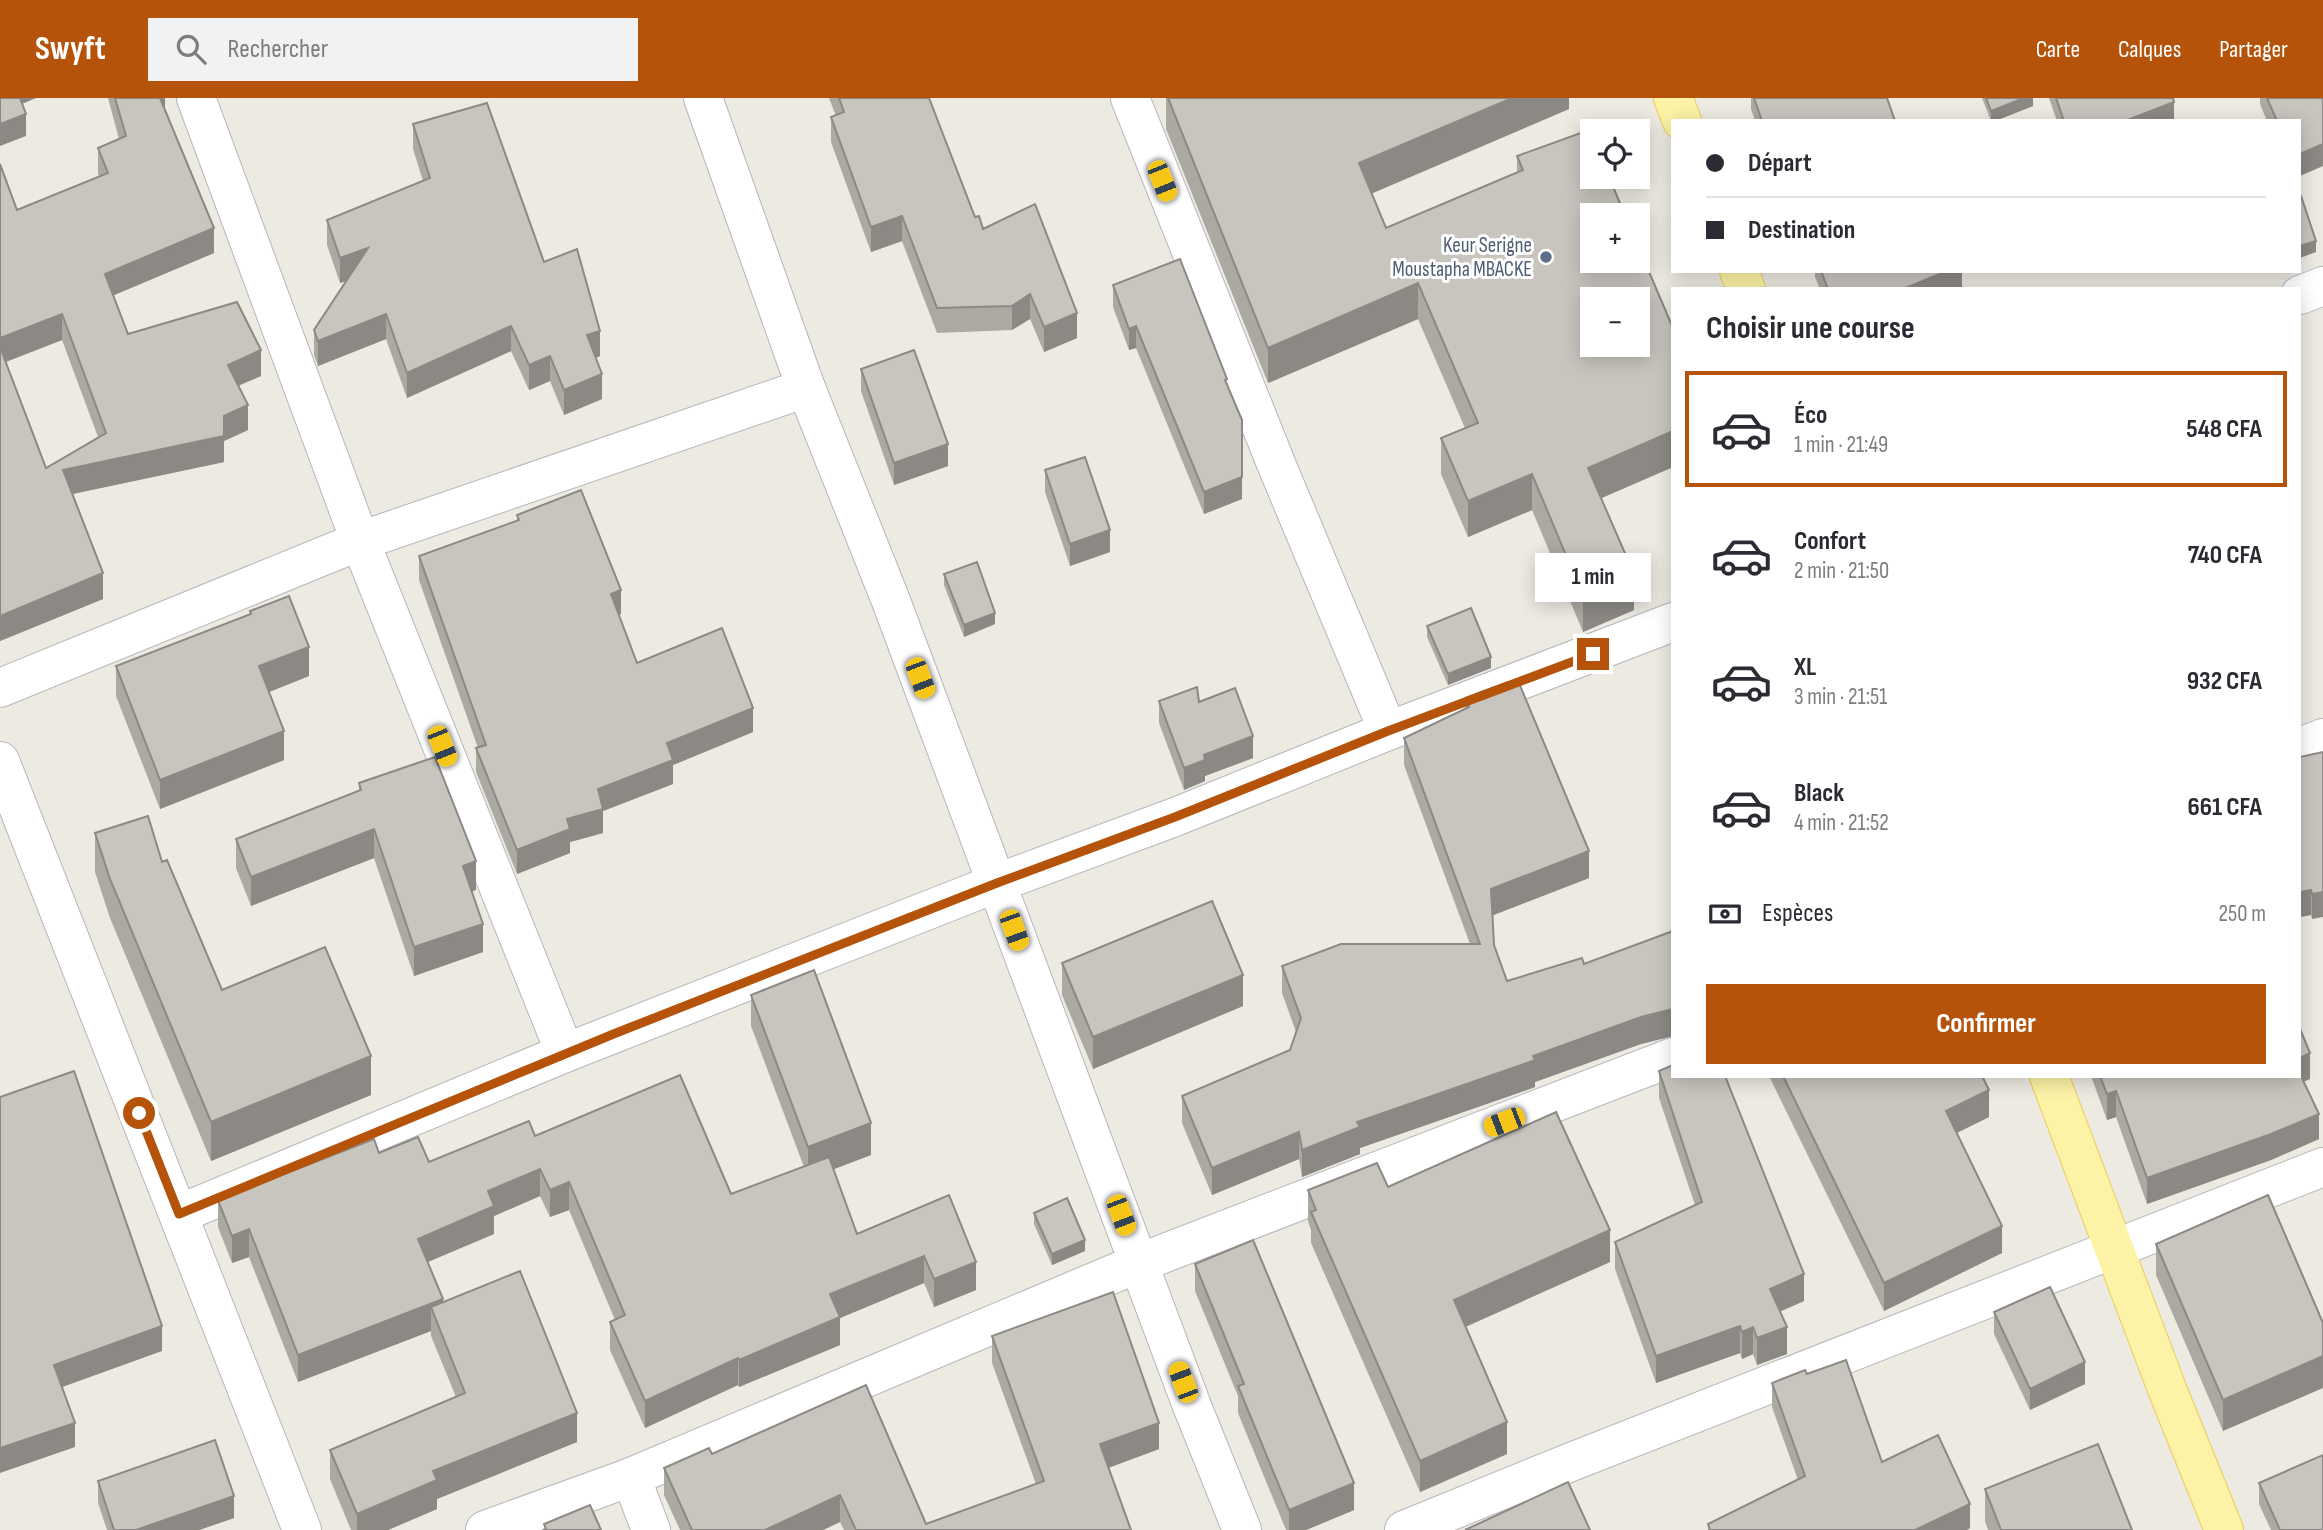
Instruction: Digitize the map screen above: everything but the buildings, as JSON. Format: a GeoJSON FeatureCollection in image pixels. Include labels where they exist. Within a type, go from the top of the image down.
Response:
{"type":"FeatureCollection","features":[{"type":"Feature","properties":{"kind":"main road"},"geometry":{"type":"LineString","coordinates":[[1674,98],[1681,119]]}},
{"type":"Feature","properties":{"kind":"main road"},"geometry":{"type":"LineString","coordinates":[[2050,1078],[2167,1389],[2224,1530]]}},
{"type":"Feature","properties":{"kind":"street"},"geometry":{"type":"LineString","coordinates":[[197,98],[360,541],[565,1054]]}},
{"type":"Feature","properties":{"kind":"street"},"geometry":{"type":"LineString","coordinates":[[703,98],[806,388],[891,601],[1242,1530]]}},
{"type":"Feature","properties":{"kind":"street"},"geometry":{"type":"LineString","coordinates":[[1130,98],[1277,466],[1388,731]]}},
{"type":"Feature","properties":{"kind":"street"},"geometry":{"type":"LineString","coordinates":[[2301,295],[2323,286]]}},
{"type":"Feature","properties":{"kind":"street"},"geometry":{"type":"LineString","coordinates":[[0,688],[360,541],[806,388]]}},
{"type":"Feature","properties":{"kind":"street"},"geometry":{"type":"LineString","coordinates":[[179,1214],[565,1054],[997,883],[1175,817],[1388,731],[1671,623]]}},
{"type":"Feature","properties":{"kind":"street"},"geometry":{"type":"LineString","coordinates":[[2301,747],[2323,738]]}},
{"type":"Feature","properties":{"kind":"street"},"geometry":{"type":"LineString","coordinates":[[0,761],[302,1530]]}},
{"type":"Feature","properties":{"kind":"street"},"geometry":{"type":"LineString","coordinates":[[485,1530],[631,1477],[1139,1263],[1671,1059]]}},
{"type":"Feature","properties":{"kind":"street"},"geometry":{"type":"LineString","coordinates":[[1404,1530],[2323,1167]]}},
{"type":"Feature","properties":{"kind":"street"},"geometry":{"type":"LineString","coordinates":[[631,1477],[650,1530]]}},
{"type":"Feature","properties":{"kind":"place","name":"Keur Serigne Moustapha MBACKE"},"geometry":{"type":"Point","coordinates":[1546,257]}},
{"type":"Feature","properties":{"kind":"route"},"geometry":{"type":"LineString","coordinates":[[139,1113],[179,1214],[616,1033],[997,883],[1175,817],[1388,731],[1593,654]]}}]}
